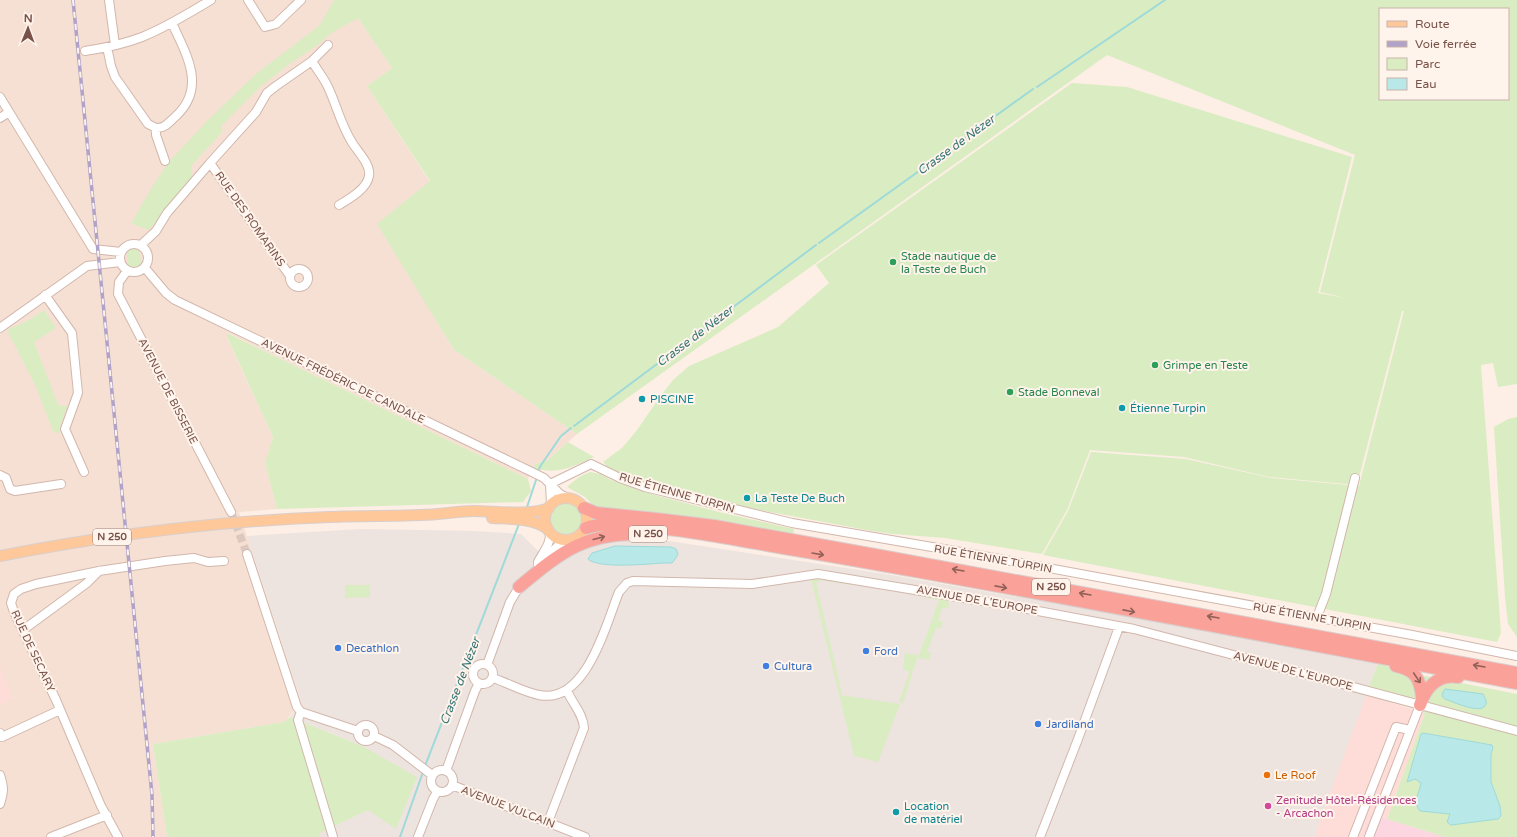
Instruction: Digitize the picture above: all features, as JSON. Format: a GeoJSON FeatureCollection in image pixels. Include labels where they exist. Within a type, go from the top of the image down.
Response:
{"type":"FeatureCollection","features":[{"type":"Feature","properties":{"kind":"highway","name":"N 250"},"geometry":{"type":"LineString","coordinates":[[584,508],[596,513],[684,522],[878,555],[1517,673]]}},
{"type":"Feature","properties":{"kind":"highway","name":"N 250"},"geometry":{"type":"LineString","coordinates":[[586,528],[600,525],[655,528],[712,535],[791,550],[885,565],[1517,683]]}},
{"type":"Feature","properties":{"kind":"highway","name":"N 250"},"geometry":{"type":"LineString","coordinates":[[519,587],[553,559],[568,549],[593,539],[618,534],[682,536],[791,550]]}},
{"type":"Feature","properties":{"kind":"highway"},"geometry":{"type":"LineString","coordinates":[[1356,653],[1405,668],[1412,672],[1419,680],[1421,701]]}},
{"type":"Feature","properties":{"kind":"highway"},"geometry":{"type":"LineString","coordinates":[[1421,701],[1433,683],[1444,677],[1452,676],[1473,680],[1517,683]]}},
{"type":"Feature","properties":{"kind":"main road","name":"N 250"},"geometry":{"type":"LineString","coordinates":[[0,556],[41,548],[127,535],[247,522],[329,517],[438,514],[473,511],[537,511],[550,506],[559,499],[568,498],[576,500],[584,508]]}},
{"type":"Feature","properties":{"kind":"main road"},"geometry":{"type":"LineString","coordinates":[[550,506],[546,518],[550,531]]}},
{"type":"Feature","properties":{"kind":"main road"},"geometry":{"type":"LineString","coordinates":[[584,508],[588,521],[586,528]]}},
{"type":"Feature","properties":{"kind":"main road","name":"N 250"},"geometry":{"type":"LineString","coordinates":[[438,514],[519,519],[535,522],[558,538],[570,539],[576,537],[586,528]]}},
{"type":"Feature","properties":{"kind":"street"},"geometry":{"type":"LineString","coordinates":[[109,0],[111,66],[115,77],[148,124],[156,128],[166,126],[180,112],[187,103],[192,87],[193,78],[191,68],[172,23]]}},
{"type":"Feature","properties":{"kind":"street"},"geometry":{"type":"LineString","coordinates":[[85,51],[111,46],[142,37],[172,23],[211,0]]}},
{"type":"Feature","properties":{"kind":"street"},"geometry":{"type":"LineString","coordinates":[[248,0],[265,27],[276,24],[301,0]]}},
{"type":"Feature","properties":{"kind":"street"},"geometry":{"type":"LineString","coordinates":[[141,245],[156,230],[167,213],[256,112],[270,90],[312,61],[328,45]]}},
{"type":"Feature","properties":{"kind":"street"},"geometry":{"type":"LineString","coordinates":[[312,61],[327,84],[344,130],[367,164],[370,173],[369,180],[364,186],[338,205]]}},
{"type":"Feature","properties":{"kind":"street"},"geometry":{"type":"LineString","coordinates":[[0,97],[93,249],[121,252]]}},
{"type":"Feature","properties":{"kind":"street"},"geometry":{"type":"LineString","coordinates":[[0,118],[9,112]]}},
{"type":"Feature","properties":{"kind":"street"},"geometry":{"type":"LineString","coordinates":[[156,128],[156,135],[165,161]]}},
{"type":"Feature","properties":{"kind":"street","name":"RUE DES ROMARINS"},"geometry":{"type":"LineString","coordinates":[[210,163],[290,276]]}},
{"type":"Feature","properties":{"kind":"street"},"geometry":{"type":"LineString","coordinates":[[131,244],[141,245],[147,251],[148,255],[145,268],[139,272],[127,271],[120,262],[121,252],[125,247],[131,244]]}},
{"type":"Feature","properties":{"kind":"street"},"geometry":{"type":"LineString","coordinates":[[0,328],[87,266],[120,262]]}},
{"type":"Feature","properties":{"kind":"street","name":"AVENUE FRÉDÉRIC DE CANDALE"},"geometry":{"type":"LineString","coordinates":[[145,268],[166,294],[174,300],[544,478],[560,494],[568,498]]}},
{"type":"Feature","properties":{"kind":"street","name":"AVENUE DE BISSERIE"},"geometry":{"type":"LineString","coordinates":[[127,271],[119,282],[118,294],[231,512]]}},
{"type":"Feature","properties":{"kind":"street"},"geometry":{"type":"LineString","coordinates":[[45,295],[72,333],[78,393],[65,428],[84,472]]}},
{"type":"Feature","properties":{"kind":"street","name":"RUE ÉTIENNE TURPIN"},"geometry":{"type":"LineString","coordinates":[[550,484],[591,464],[620,478],[645,486],[792,524],[967,554],[1517,656]]}},
{"type":"Feature","properties":{"kind":"street"},"geometry":{"type":"LineString","coordinates":[[0,475],[6,478],[10,489],[15,490],[61,484]]}},
{"type":"Feature","properties":{"kind":"street"},"geometry":{"type":"LineString","coordinates":[[1317,618],[1326,594],[1355,478]]}},
{"type":"Feature","properties":{"kind":"street"},"geometry":{"type":"LineString","coordinates":[[550,484],[550,506]]}},
{"type":"Feature","properties":{"kind":"street"},"geometry":{"type":"LineString","coordinates":[[537,565],[549,544],[551,538],[550,531]]}},
{"type":"Feature","properties":{"kind":"street"},"geometry":{"type":"LineString","coordinates":[[488,665],[502,622],[510,602],[519,587],[537,565],[559,545],[570,539]]}},
{"type":"Feature","properties":{"kind":"street"},"geometry":{"type":"LineString","coordinates":[[247,554],[294,701],[301,712],[358,731],[359,737],[362,741],[368,741],[374,736],[393,745],[427,771],[432,787],[437,792],[441,793],[448,791],[452,785],[453,778],[446,770],[427,771]]}},
{"type":"Feature","properties":{"kind":"street","name":"RUE DE SECARY"},"geometry":{"type":"LineString","coordinates":[[118,837],[83,766],[60,710],[11,603],[14,594],[20,589],[99,571],[194,558],[208,562],[224,560]]}},
{"type":"Feature","properties":{"kind":"street"},"geometry":{"type":"LineString","coordinates":[[23,630],[87,583],[99,571]]}},
{"type":"Feature","properties":{"kind":"street","name":"AVENUE DE L'EUROPE"},"geometry":{"type":"LineString","coordinates":[[567,691],[584,673],[592,660],[619,592],[627,583],[633,581],[752,584],[818,574],[1006,605],[1134,629],[1421,701],[1517,731]]}},
{"type":"Feature","properties":{"kind":"street"},"geometry":{"type":"LineString","coordinates":[[1040,837],[1081,732],[1119,627]]}},
{"type":"Feature","properties":{"kind":"street"},"geometry":{"type":"LineString","coordinates":[[481,665],[488,665],[492,669],[493,678],[489,683],[479,683],[476,681],[474,675],[475,669],[481,665]]}},
{"type":"Feature","properties":{"kind":"street"},"geometry":{"type":"LineString","coordinates":[[493,678],[539,695],[550,696],[567,691],[580,713],[584,728],[548,822]]}},
{"type":"Feature","properties":{"kind":"street"},"geometry":{"type":"LineString","coordinates":[[446,770],[479,683]]}},
{"type":"Feature","properties":{"kind":"street"},"geometry":{"type":"LineString","coordinates":[[1368,837],[1421,701]]}},
{"type":"Feature","properties":{"kind":"street"},"geometry":{"type":"LineString","coordinates":[[1,737],[60,710]]}},
{"type":"Feature","properties":{"kind":"street"},"geometry":{"type":"LineString","coordinates":[[301,712],[298,720],[333,837]]}},
{"type":"Feature","properties":{"kind":"street"},"geometry":{"type":"LineString","coordinates":[[1353,837],[1396,727],[1410,730]]}},
{"type":"Feature","properties":{"kind":"street"},"geometry":{"type":"LineString","coordinates":[[0,775],[4,786],[4,793],[0,804]]}},
{"type":"Feature","properties":{"kind":"street","name":"AVENUE VULCAIN"},"geometry":{"type":"LineString","coordinates":[[452,785],[585,837]]}},
{"type":"Feature","properties":{"kind":"street"},"geometry":{"type":"LineString","coordinates":[[418,837],[437,792]]}},
{"type":"Feature","properties":{"kind":"street"},"geometry":{"type":"LineString","coordinates":[[50,837],[107,814]]}},
{"type":"Feature","properties":{"kind":"shaded area"},"geometry":{"type":"Polygon","coordinates":[[[0,0],[346,0],[392,68],[367,86],[430,182],[378,224],[454,350],[577,434],[548,460],[535,464],[528,479],[228,333],[227,338],[273,437],[265,463],[277,509],[239,512],[301,701],[285,722],[153,744],[167,837],[0,837],[0,0]]]}},
{"type":"Feature","properties":{"kind":"shaded area"},"geometry":{"type":"Polygon","coordinates":[[[361,529],[474,531],[521,534],[540,553],[582,550],[612,541],[669,541],[885,574],[1109,613],[1378,663],[1314,837],[320,837],[319,833],[368,810],[362,746],[290,717],[301,701],[247,536],[361,529]]]}},
{"type":"Feature","properties":{"kind":"shaded area"},"geometry":{"type":"Polygon","coordinates":[[[0,666],[13,699],[0,705],[0,666]]]}},
{"type":"Feature","properties":{"kind":"shaded area"},"geometry":{"type":"Polygon","coordinates":[[[1366,695],[1425,713],[1387,819],[1371,814],[1362,837],[1314,837],[1366,695]]]}},
{"type":"Feature","properties":{"kind":"shaded area"},"geometry":{"type":"Polygon","coordinates":[[[1371,814],[1445,837],[1362,837],[1371,814]]]}},
{"type":"Feature","properties":{"kind":"green space"},"geometry":{"type":"Polygon","coordinates":[[[334,0],[1517,0],[1517,384],[1498,387],[1493,363],[1481,365],[1501,633],[1497,642],[1043,555],[1068,511],[1091,452],[1186,459],[1271,478],[1359,486],[1404,311],[1402,311],[1357,485],[1269,477],[1184,457],[1090,450],[1067,510],[1042,554],[945,538],[872,531],[754,509],[671,490],[612,472],[603,462],[623,447],[673,380],[689,366],[778,327],[829,283],[816,265],[1072,83],[1127,87],[1352,157],[1318,293],[1346,298],[1320,292],[1355,155],[1107,55],[577,434],[454,350],[377,224],[430,181],[367,86],[392,68],[358,18],[331,33],[319,44],[288,65],[260,87],[222,125],[222,132],[192,165],[191,179],[149,230],[132,224],[151,189],[167,164],[209,119],[256,74],[320,25],[334,0]]]}},
{"type":"Feature","properties":{"kind":"green space"},"geometry":{"type":"Polygon","coordinates":[[[132,248],[139,252],[140,256],[141,264],[136,269],[133,269],[128,265],[127,253],[132,248]]]}},
{"type":"Feature","properties":{"kind":"green space"},"geometry":{"type":"Polygon","coordinates":[[[44,310],[56,328],[34,342],[58,405],[67,406],[58,434],[53,431],[36,387],[7,330],[29,320],[44,310]]]}},
{"type":"Feature","properties":{"kind":"green space"},"geometry":{"type":"Polygon","coordinates":[[[227,333],[528,479],[531,491],[523,502],[277,509],[265,463],[273,437],[227,337],[227,333]]]}},
{"type":"Feature","properties":{"kind":"green space"},"geometry":{"type":"Polygon","coordinates":[[[1517,417],[1517,637],[1508,624],[1505,597],[1494,427],[1508,419],[1517,417]]]}},
{"type":"Feature","properties":{"kind":"green space"},"geometry":{"type":"Polygon","coordinates":[[[568,442],[594,457],[565,469],[550,471],[533,468],[535,464],[548,460],[568,442]]]}},
{"type":"Feature","properties":{"kind":"green space"},"geometry":{"type":"Polygon","coordinates":[[[590,472],[600,474],[611,480],[655,495],[723,513],[794,529],[793,537],[608,511],[593,505],[585,497],[567,487],[579,477],[590,472]]]}},
{"type":"Feature","properties":{"kind":"green space"},"geometry":{"type":"Polygon","coordinates":[[[563,502],[569,502],[578,506],[582,518],[578,530],[569,534],[563,534],[554,530],[550,521],[550,515],[554,506],[563,502]]]}},
{"type":"Feature","properties":{"kind":"green space"},"geometry":{"type":"Polygon","coordinates":[[[815,577],[851,583],[851,585],[820,580],[816,583],[842,694],[840,695],[900,704],[878,762],[854,756],[812,583],[812,579],[815,577]]]}},
{"type":"Feature","properties":{"kind":"green space"},"geometry":{"type":"Polygon","coordinates":[[[345,585],[370,585],[370,597],[345,598],[345,585]]]}},
{"type":"Feature","properties":{"kind":"green space"},"geometry":{"type":"Polygon","coordinates":[[[927,596],[945,599],[949,603],[948,608],[942,608],[938,621],[943,621],[941,628],[936,628],[927,652],[931,653],[929,660],[918,658],[939,600],[925,598],[927,596]]]}},
{"type":"Feature","properties":{"kind":"green space"},"geometry":{"type":"Polygon","coordinates":[[[905,653],[918,655],[903,703],[899,702],[910,671],[903,670],[905,653]]]}},
{"type":"Feature","properties":{"kind":"green space"},"geometry":{"type":"Polygon","coordinates":[[[1378,663],[1405,672],[1517,694],[1517,837],[1445,837],[1387,819],[1425,713],[1411,707],[1366,695],[1378,663]]]}},
{"type":"Feature","properties":{"kind":"green space"},"geometry":{"type":"Polygon","coordinates":[[[290,717],[362,746],[417,777],[396,829],[368,810],[320,833],[320,837],[167,837],[153,744],[284,722],[290,717]]]}},
{"type":"Feature","properties":{"kind":"water"},"geometry":{"type":"Polygon","coordinates":[[[615,546],[671,547],[676,549],[678,554],[672,563],[612,565],[593,562],[588,559],[592,553],[615,546]]]}},
{"type":"Feature","properties":{"kind":"water"},"geometry":{"type":"Polygon","coordinates":[[[1445,689],[1483,694],[1486,704],[1482,708],[1478,709],[1466,707],[1445,699],[1442,696],[1445,689]]]}},
{"type":"Feature","properties":{"kind":"water"},"geometry":{"type":"Polygon","coordinates":[[[1423,733],[1492,745],[1491,782],[1500,806],[1501,816],[1498,819],[1451,825],[1447,822],[1450,814],[1420,811],[1416,801],[1421,783],[1415,779],[1407,782],[1421,734],[1423,733]]]}},
{"type":"Feature","properties":{"kind":"waterway","name":"Crasse de Nézer"},"geometry":{"type":"LineString","coordinates":[[1037,87],[1165,0]]}},
{"type":"Feature","properties":{"kind":"waterway","name":"Crasse de Nézer"},"geometry":{"type":"LineString","coordinates":[[819,243],[1033,89]]}},
{"type":"Feature","properties":{"kind":"waterway","name":"Crasse de Nézer"},"geometry":{"type":"LineString","coordinates":[[574,426],[816,245]]}},
{"type":"Feature","properties":{"kind":"waterway","name":"Crasse de Nézer"},"geometry":{"type":"LineString","coordinates":[[539,469],[561,436],[571,428]]}},
{"type":"Feature","properties":{"kind":"waterway","name":"Crasse de Nézer"},"geometry":{"type":"LineString","coordinates":[[527,507],[536,480]]}},
{"type":"Feature","properties":{"kind":"waterway","name":"Crasse de Nézer"},"geometry":{"type":"LineString","coordinates":[[425,766],[519,524]]}},
{"type":"Feature","properties":{"kind":"waterway","name":"Crasse de Nézer"},"geometry":{"type":"LineString","coordinates":[[400,837],[423,772]]}},
{"type":"Feature","properties":{"kind":"tunnel"},"geometry":{"type":"LineString","coordinates":[[231,512],[247,554]]}},
{"type":"Feature","properties":{"kind":"railway"},"geometry":{"type":"LineString","coordinates":[[73,0],[152,795],[153,837]]}},
{"type":"Feature","properties":{"kind":"place","name":"Stade nautique de la Teste de Buch"},"geometry":{"type":"Point","coordinates":[893,262]}},
{"type":"Feature","properties":{"kind":"place","name":"Grimpe en Teste"},"geometry":{"type":"Point","coordinates":[1155,365]}},
{"type":"Feature","properties":{"kind":"place","name":"Stade Bonneval"},"geometry":{"type":"Point","coordinates":[1010,392]}},
{"type":"Feature","properties":{"kind":"place","name":"PISCINE"},"geometry":{"type":"Point","coordinates":[642,399]}},
{"type":"Feature","properties":{"kind":"place","name":"Étienne Turpin"},"geometry":{"type":"Point","coordinates":[1122,408]}},
{"type":"Feature","properties":{"kind":"place","name":"La Teste De Buch"},"geometry":{"type":"Point","coordinates":[747,498]}},
{"type":"Feature","properties":{"kind":"place","name":"Decathlon"},"geometry":{"type":"Point","coordinates":[338,648]}},
{"type":"Feature","properties":{"kind":"place","name":"Ford"},"geometry":{"type":"Point","coordinates":[866,651]}},
{"type":"Feature","properties":{"kind":"place","name":"Cultura"},"geometry":{"type":"Point","coordinates":[766,666]}},
{"type":"Feature","properties":{"kind":"place","name":"Jardiland"},"geometry":{"type":"Point","coordinates":[1038,724]}},
{"type":"Feature","properties":{"kind":"place","name":"Le Roof"},"geometry":{"type":"Point","coordinates":[1267,775]}},
{"type":"Feature","properties":{"kind":"place","name":"Zenitude Hôtel-Résidences - Arcachon"},"geometry":{"type":"Point","coordinates":[1268,806]}},
{"type":"Feature","properties":{"kind":"place","name":"Location de matériel"},"geometry":{"type":"Point","coordinates":[896,812]}}]}
